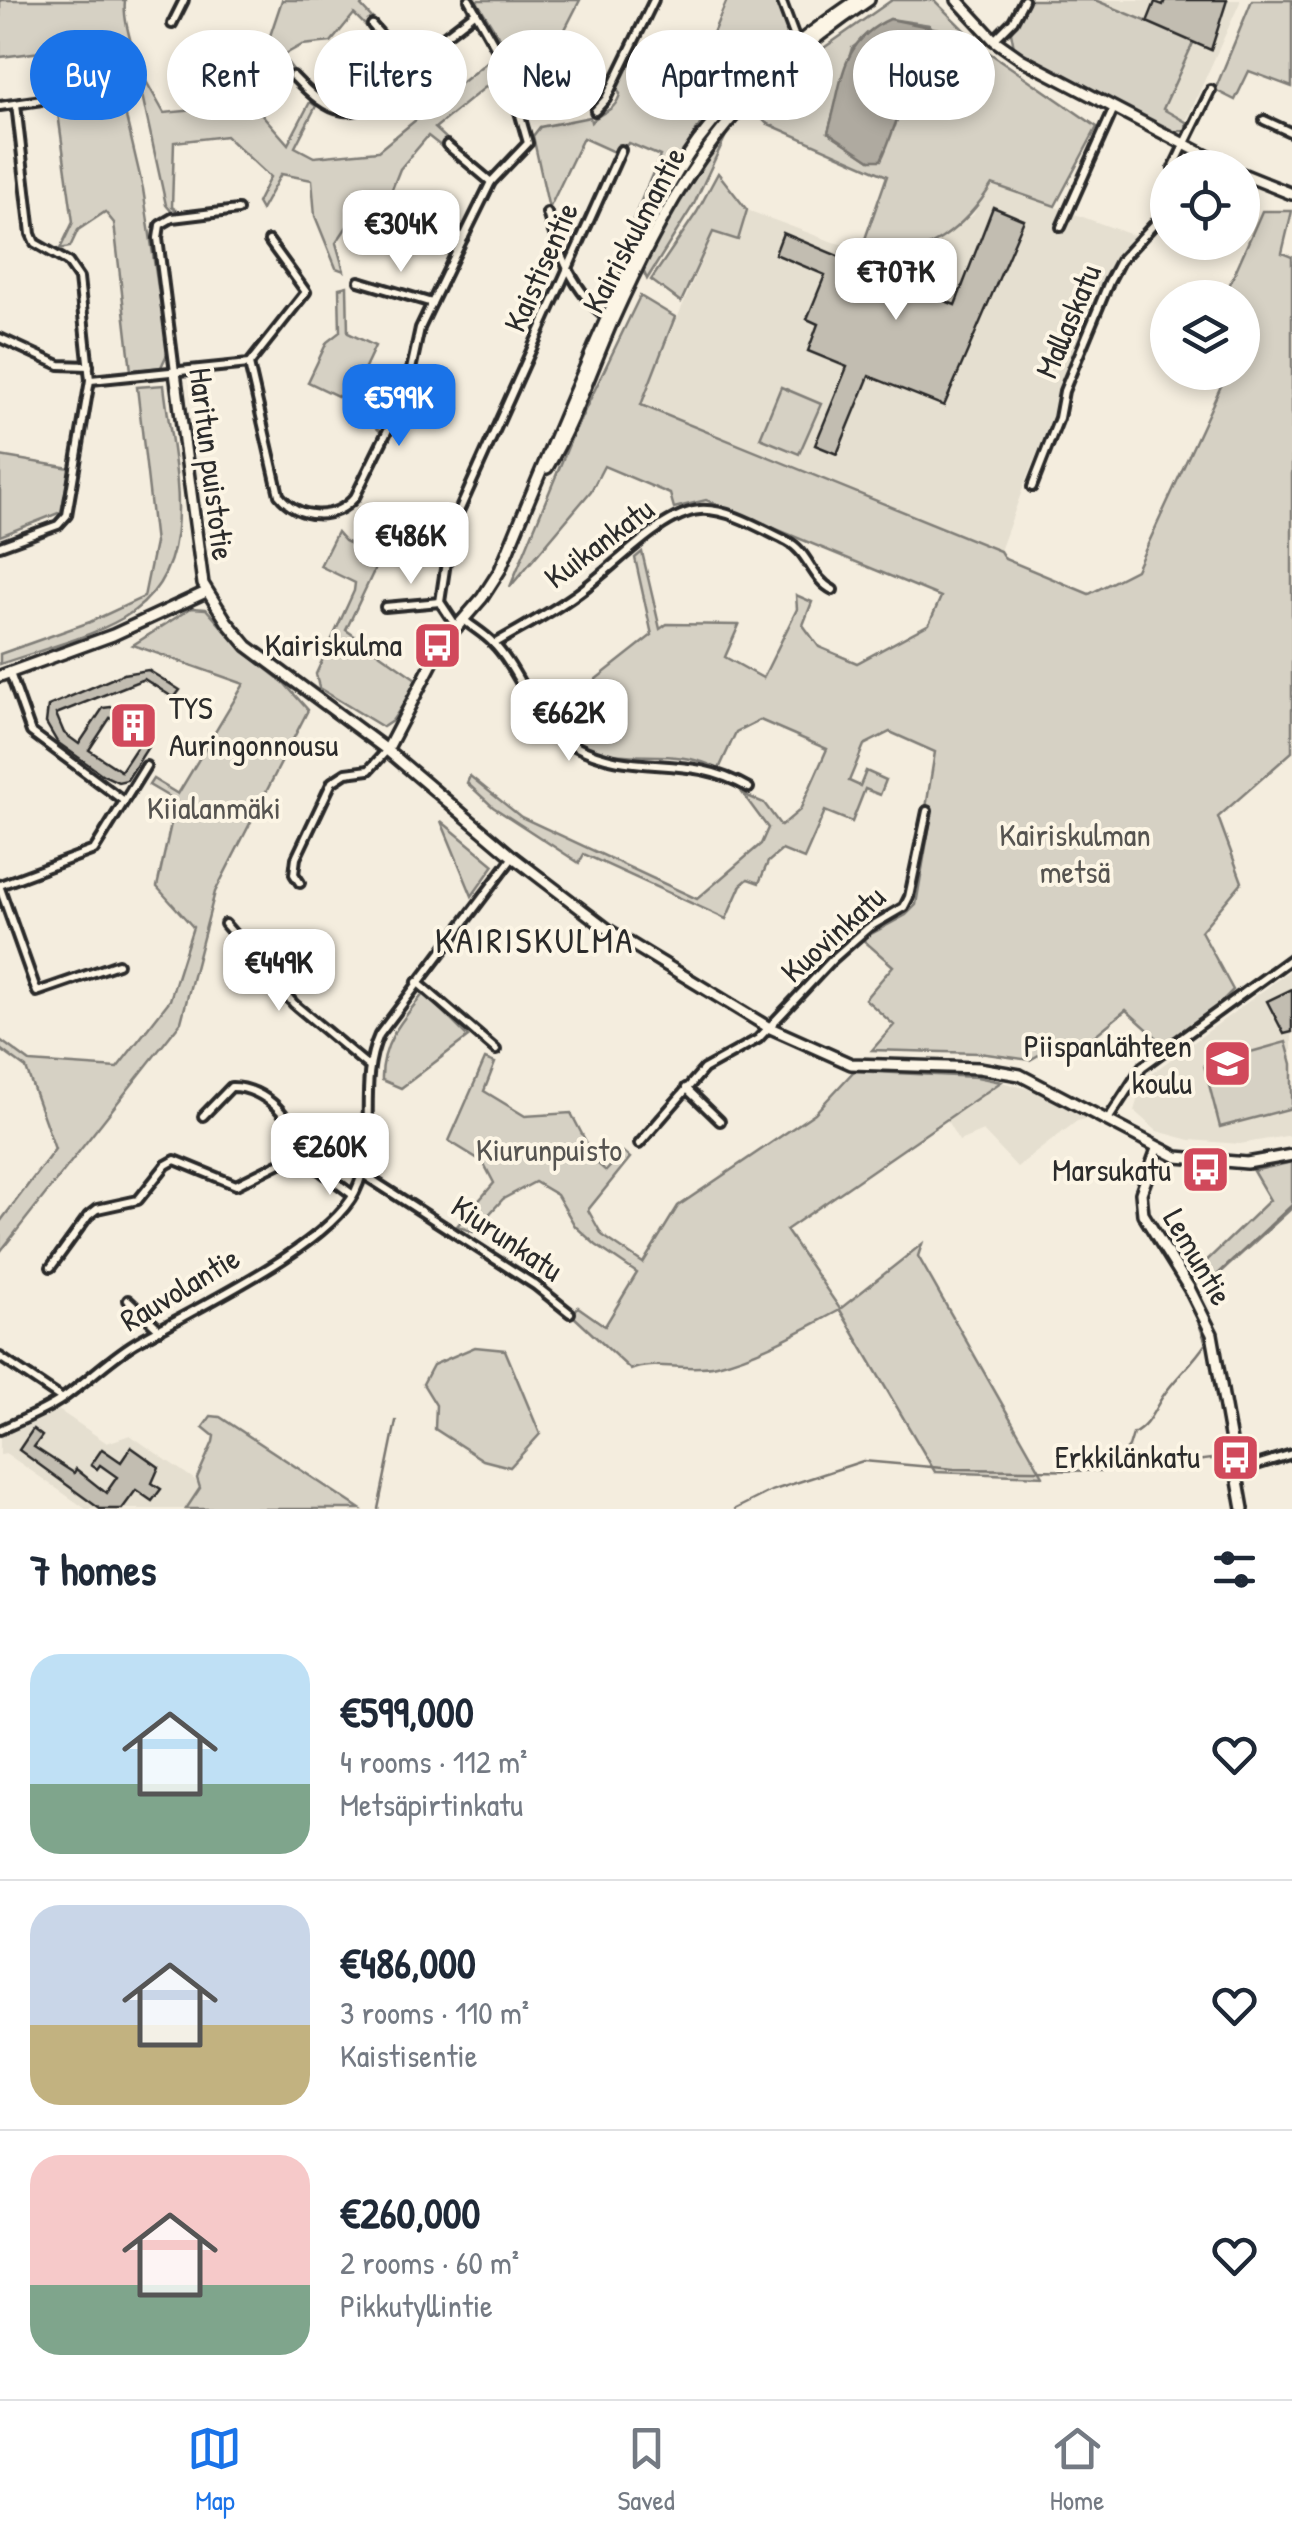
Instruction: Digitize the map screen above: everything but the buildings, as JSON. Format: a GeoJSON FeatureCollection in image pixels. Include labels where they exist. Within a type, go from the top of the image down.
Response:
{"type":"FeatureCollection","features":[{"type":"Feature","properties":{"kind":"street"},"geometry":{"type":"LineString","coordinates":[[172,24],[184,0]]}},
{"type":"Feature","properties":{"kind":"street"},"geometry":{"type":"LineString","coordinates":[[249,364],[279,494],[287,504],[303,512],[336,512],[356,497],[406,393],[418,335],[491,182],[528,143],[506,66],[468,0]]}},
{"type":"Feature","properties":{"kind":"street"},"geometry":{"type":"LineString","coordinates":[[606,98],[654,0]]}},
{"type":"Feature","properties":{"kind":"street"},"geometry":{"type":"LineString","coordinates":[[781,0],[793,30]]}},
{"type":"Feature","properties":{"kind":"street","name":"Kairiskulmantie"},"geometry":{"type":"LineString","coordinates":[[818,30],[857,0]]}},
{"type":"Feature","properties":{"kind":"street","name":"Kairiskulmantie"},"geometry":{"type":"LineString","coordinates":[[822,30],[869,0]]}},
{"type":"Feature","properties":{"kind":"street"},"geometry":{"type":"LineString","coordinates":[[957,0],[985,30]]}},
{"type":"Feature","properties":{"kind":"street"},"geometry":{"type":"LineString","coordinates":[[995,39],[1013,21],[1024,0]]}},
{"type":"Feature","properties":{"kind":"street"},"geometry":{"type":"LineString","coordinates":[[454,30],[476,12]]}},
{"type":"Feature","properties":{"kind":"street"},"geometry":{"type":"LineString","coordinates":[[372,25],[377,30]]}},
{"type":"Feature","properties":{"kind":"street"},"geometry":{"type":"LineString","coordinates":[[995,41],[1021,59],[1198,150]]}},
{"type":"Feature","properties":{"kind":"street"},"geometry":{"type":"LineString","coordinates":[[294,77],[314,96]]}},
{"type":"Feature","properties":{"kind":"street"},"geometry":{"type":"LineString","coordinates":[[1182,150],[1211,90]]}},
{"type":"Feature","properties":{"kind":"street"},"geometry":{"type":"LineString","coordinates":[[0,106],[30,102]]}},
{"type":"Feature","properties":{"kind":"street"},"geometry":{"type":"LineString","coordinates":[[0,546],[58,525],[65,518],[90,374],[79,278],[68,262],[35,243],[31,234],[16,104]]}},
{"type":"Feature","properties":{"kind":"street"},"geometry":{"type":"LineString","coordinates":[[1061,227],[1114,108]]}},
{"type":"Feature","properties":{"kind":"street","name":"Kairiskulmantie"},"geometry":{"type":"LineString","coordinates":[[387,750],[442,644],[500,570],[538,483],[567,429],[610,318],[659,221],[691,168],[729,120]]}},
{"type":"Feature","properties":{"kind":"street"},"geometry":{"type":"LineString","coordinates":[[1264,120],[1292,134]]}},
{"type":"Feature","properties":{"kind":"street"},"geometry":{"type":"LineString","coordinates":[[447,145],[491,182]]}},
{"type":"Feature","properties":{"kind":"street","name":"Kaistisentie"},"geometry":{"type":"LineString","coordinates":[[440,602],[451,529],[622,150]]}},
{"type":"Feature","properties":{"kind":"street"},"geometry":{"type":"LineString","coordinates":[[1260,181],[1292,194]]}},
{"type":"Feature","properties":{"kind":"street","name":"Haritun puistotie"},"geometry":{"type":"LineString","coordinates":[[238,210],[163,222],[158,238],[194,534],[206,592],[247,646],[387,750],[512,857],[610,931],[768,1027],[851,1064],[979,1068],[1020,1075],[1049,1087],[1156,1150],[1218,1163],[1275,1160],[1292,1155]]}},
{"type":"Feature","properties":{"kind":"street"},"geometry":{"type":"LineString","coordinates":[[548,213],[567,269],[610,318]]}},
{"type":"Feature","properties":{"kind":"street"},"geometry":{"type":"LineString","coordinates":[[387,216],[425,221],[464,237]]}},
{"type":"Feature","properties":{"kind":"street","name":"Mallaskatu"},"geometry":{"type":"LineString","coordinates":[[1032,488],[1059,418],[1064,390],[1109,282],[1120,261],[1150,228]]}},
{"type":"Feature","properties":{"kind":"street"},"geometry":{"type":"LineString","coordinates":[[0,338],[59,365],[90,374],[175,372],[249,364],[306,292],[270,241]]}},
{"type":"Feature","properties":{"kind":"street"},"geometry":{"type":"LineString","coordinates":[[359,280],[432,303]]}},
{"type":"Feature","properties":{"kind":"street","name":"Kuikankatu"},"geometry":{"type":"LineString","coordinates":[[494,644],[573,597],[668,520],[704,510],[727,515],[792,543],[817,578],[834,590]]}},
{"type":"Feature","properties":{"kind":"street"},"geometry":{"type":"LineString","coordinates":[[124,801],[31,732],[5,675],[147,622],[206,592]]}},
{"type":"Feature","properties":{"kind":"street"},"geometry":{"type":"LineString","coordinates":[[385,607],[440,602],[459,623],[494,644],[539,713],[576,747],[617,764],[704,768],[749,788]]}},
{"type":"Feature","properties":{"kind":"street"},"geometry":{"type":"LineString","coordinates":[[300,883],[293,866],[332,782],[346,773],[370,770],[387,750]]}},
{"type":"Feature","properties":{"kind":"street"},"geometry":{"type":"LineString","coordinates":[[118,964],[37,992],[0,887],[85,856],[100,844],[146,766]]}},
{"type":"Feature","properties":{"kind":"street","name":"Kuovinkatu"},"geometry":{"type":"LineString","coordinates":[[639,1144],[713,1062],[747,1047],[868,928],[904,907],[910,897],[926,810]]}},
{"type":"Feature","properties":{"kind":"street","name":"Rauvolantie"},"geometry":{"type":"LineString","coordinates":[[0,1430],[62,1398],[115,1357],[315,1236],[344,1210],[363,1174],[370,1138],[368,1066],[379,1035],[512,857]]}},
{"type":"Feature","properties":{"kind":"street"},"geometry":{"type":"LineString","coordinates":[[225,924],[294,1004],[368,1066]]}},
{"type":"Feature","properties":{"kind":"street"},"geometry":{"type":"LineString","coordinates":[[1107,1121],[1142,1067],[1292,958]]}},
{"type":"Feature","properties":{"kind":"street"},"geometry":{"type":"LineString","coordinates":[[417,982],[496,1050]]}},
{"type":"Feature","properties":{"kind":"street"},"geometry":{"type":"LineString","coordinates":[[203,1116],[231,1087],[240,1087],[277,1107],[297,1139],[298,1154],[353,1195]]}},
{"type":"Feature","properties":{"kind":"street"},"geometry":{"type":"LineString","coordinates":[[686,1088],[720,1121]]}},
{"type":"Feature","properties":{"kind":"street","name":"Lemuntie"},"geometry":{"type":"LineString","coordinates":[[1156,1150],[1142,1193],[1143,1214],[1212,1334],[1242,1509]]}},
{"type":"Feature","properties":{"kind":"street"},"geometry":{"type":"LineString","coordinates":[[50,1267],[88,1216],[138,1200],[170,1162],[180,1160],[236,1185],[298,1154]]}},
{"type":"Feature","properties":{"kind":"street","name":"Kiurunkatu"},"geometry":{"type":"LineString","coordinates":[[363,1174],[535,1285],[570,1313]]}},
{"type":"Feature","properties":{"kind":"street"},"geometry":{"type":"LineString","coordinates":[[128,1300],[160,1330]]}},
{"type":"Feature","properties":{"kind":"street"},"geometry":{"type":"LineString","coordinates":[[0,1357],[62,1398]]}},
{"type":"Feature","properties":{"kind":"street"},"geometry":{"type":"LineString","coordinates":[[1237,1471],[1292,1454]]}},
{"type":"Feature","properties":{"kind":"shaded area"},"geometry":{"type":"Polygon","coordinates":[[[1033,0],[1241,0],[1187,119],[1173,125],[1033,0]]]}},
{"type":"Feature","properties":{"kind":"shaded area"},"geometry":{"type":"Polygon","coordinates":[[[890,19],[943,30],[872,30],[890,19]]]}},
{"type":"Feature","properties":{"kind":"shaded area"},"geometry":{"type":"Polygon","coordinates":[[[853,49],[853,120],[897,120],[881,160],[870,160],[828,132],[853,49]]]}},
{"type":"Feature","properties":{"kind":"shaded area"},"geometry":{"type":"Polygon","coordinates":[[[992,184],[1135,236],[1120,261],[1027,477],[1000,551],[640,405],[714,232],[738,240],[747,210],[833,242],[885,255],[924,247],[949,233],[973,215],[992,184]]]}},
{"type":"Feature","properties":{"kind":"shaded area","name":"Piispanlähteen koulu"},"geometry":{"type":"Polygon","coordinates":[[[1292,969],[1292,1135],[1240,1144],[1190,1140],[1157,1131],[1134,1111],[1142,1083],[1151,1074],[1292,969]]]}},
{"type":"Feature","properties":{"kind":"shaded area"},"geometry":{"type":"Polygon","coordinates":[[[1001,1082],[1033,1090],[1088,1118],[1077,1121],[1017,1167],[983,1131],[959,1141],[946,1119],[1001,1082]]]}},
{"type":"Feature","properties":{"kind":"shaded area"},"geometry":{"type":"Polygon","coordinates":[[[57,1409],[107,1443],[130,1435],[198,1482],[200,1488],[186,1509],[86,1509],[7,1454],[0,1455],[0,1438],[57,1409]]]}},
{"type":"Feature","properties":{"kind":"green space"},"geometry":{"type":"Polygon","coordinates":[[[0,0],[125,0],[128,30],[30,30],[30,53],[0,57],[0,0]]]}},
{"type":"Feature","properties":{"kind":"green space"},"geometry":{"type":"Polygon","coordinates":[[[282,0],[365,0],[361,6],[374,20],[366,26],[354,14],[341,30],[314,30],[314,44],[294,49],[294,30],[272,30],[282,0]]]}},
{"type":"Feature","properties":{"kind":"green space"},"geometry":{"type":"Polygon","coordinates":[[[476,0],[580,0],[565,30],[495,30],[476,0]]]}},
{"type":"Feature","properties":{"kind":"green space"},"geometry":{"type":"Polygon","coordinates":[[[727,0],[776,0],[787,30],[714,30],[727,0]]]}},
{"type":"Feature","properties":{"kind":"green space"},"geometry":{"type":"Polygon","coordinates":[[[892,0],[934,0],[964,30],[931,30],[929,25],[890,19],[876,30],[853,30],[853,47],[833,114],[833,41],[892,0]]]}},
{"type":"Feature","properties":{"kind":"green space"},"geometry":{"type":"Polygon","coordinates":[[[1029,0],[1095,0],[1194,41],[1163,109],[1186,122],[1187,130],[1169,133],[1014,48],[1011,32],[1029,0]]]}},
{"type":"Feature","properties":{"kind":"green space"},"geometry":{"type":"Polygon","coordinates":[[[1252,0],[1292,0],[1292,87],[1249,71],[1235,100],[1215,90],[1252,0]]]}},
{"type":"Feature","properties":{"kind":"green space"},"geometry":{"type":"Polygon","coordinates":[[[995,57],[1097,127],[1055,206],[992,184],[970,213],[943,238],[910,252],[892,254],[874,252],[865,239],[887,176],[763,120],[831,120],[828,132],[870,160],[897,120],[995,120],[995,57]]]}},
{"type":"Feature","properties":{"kind":"green space"},"geometry":{"type":"Polygon","coordinates":[[[487,62],[487,86],[467,102],[467,78],[487,62]]]}},
{"type":"Feature","properties":{"kind":"green space"},"geometry":{"type":"Polygon","coordinates":[[[626,67],[626,120],[703,120],[641,225],[609,299],[598,302],[660,156],[629,143],[616,153],[583,138],[549,209],[533,136],[540,127],[575,120],[606,120],[606,112],[620,94],[616,88],[626,67]]]}},
{"type":"Feature","properties":{"kind":"green space"},"geometry":{"type":"Polygon","coordinates":[[[147,83],[167,120],[267,120],[288,144],[310,102],[314,110],[295,147],[314,157],[378,151],[416,120],[445,120],[435,128],[448,140],[442,147],[428,136],[400,169],[381,217],[356,213],[336,243],[344,271],[336,268],[315,216],[312,180],[281,174],[261,210],[257,203],[270,177],[226,136],[174,142],[172,207],[179,212],[172,212],[166,205],[147,118],[147,83]]]}},
{"type":"Feature","properties":{"kind":"green space"},"geometry":{"type":"Polygon","coordinates":[[[59,120],[127,120],[143,189],[168,352],[161,367],[131,371],[114,223],[105,212],[78,230],[70,247],[60,249],[73,222],[59,120]]]}},
{"type":"Feature","properties":{"kind":"green space"},"geometry":{"type":"Polygon","coordinates":[[[724,129],[728,131],[694,204],[647,279],[642,268],[689,176],[724,129]]]}},
{"type":"Feature","properties":{"kind":"green space"},"geometry":{"type":"Polygon","coordinates":[[[718,173],[747,210],[738,240],[713,232],[681,302],[651,280],[718,173]]]}},
{"type":"Feature","properties":{"kind":"green space","name":"Kairiskulman metsä"},"geometry":{"type":"Polygon","coordinates":[[[1262,211],[1292,211],[1282,253],[1292,257],[1292,752],[1218,817],[1242,882],[1201,931],[1233,990],[1190,1033],[1165,1045],[1126,1010],[1076,1051],[1054,1046],[1030,1060],[979,1053],[872,1050],[894,1025],[865,999],[893,966],[862,939],[906,915],[916,905],[931,817],[925,814],[935,752],[890,732],[864,745],[849,781],[860,786],[866,771],[886,780],[880,795],[865,789],[852,822],[825,811],[804,859],[782,850],[768,862],[759,883],[748,879],[741,885],[726,919],[584,854],[579,863],[493,807],[467,783],[470,776],[521,817],[697,899],[761,844],[768,828],[743,794],[764,803],[781,826],[800,810],[827,749],[760,720],[736,732],[719,769],[696,760],[606,753],[565,733],[546,711],[586,687],[652,635],[635,558],[642,552],[660,629],[667,624],[739,625],[725,657],[763,678],[797,609],[796,595],[812,602],[803,625],[819,647],[857,663],[929,624],[941,597],[706,500],[674,508],[670,494],[604,466],[591,491],[510,587],[572,437],[640,296],[675,317],[641,405],[1000,551],[1005,559],[1089,594],[1136,570],[1219,390],[1260,390],[1260,280],[1232,280],[1240,260],[1260,260],[1262,211]]]}},
{"type":"Feature","properties":{"kind":"green space"},"geometry":{"type":"Polygon","coordinates":[[[347,286],[348,333],[375,346],[353,393],[385,422],[381,432],[346,400],[308,382],[327,342],[340,332],[339,288],[347,286]]]}},
{"type":"Feature","properties":{"kind":"green space"},"geometry":{"type":"Polygon","coordinates":[[[164,385],[178,512],[175,543],[166,572],[149,597],[123,618],[0,664],[0,654],[90,622],[144,597],[155,543],[137,387],[164,385]]]}},
{"type":"Feature","properties":{"kind":"green space"},"geometry":{"type":"Polygon","coordinates":[[[781,387],[821,404],[799,454],[760,438],[781,387]]]}},
{"type":"Feature","properties":{"kind":"green space"},"geometry":{"type":"Polygon","coordinates":[[[0,456],[70,468],[61,512],[0,536],[0,456]]]}},
{"type":"Feature","properties":{"kind":"green space"},"geometry":{"type":"Polygon","coordinates":[[[337,532],[345,541],[380,558],[346,630],[419,681],[392,721],[383,727],[319,688],[316,674],[355,583],[320,566],[337,532]]]}},
{"type":"Feature","properties":{"kind":"green space","name":"Kiialanmäki"},"geometry":{"type":"Polygon","coordinates":[[[191,608],[206,609],[242,650],[284,683],[308,710],[215,892],[181,1022],[0,1252],[0,1222],[55,1149],[26,1068],[0,1049],[0,1040],[30,1062],[117,1068],[170,1000],[193,927],[157,887],[176,801],[149,785],[153,779],[178,794],[244,684],[133,645],[191,608]]]}},
{"type":"Feature","properties":{"kind":"green space"},"geometry":{"type":"Polygon","coordinates":[[[441,821],[494,865],[472,896],[441,821]]]}},
{"type":"Feature","properties":{"kind":"green space"},"geometry":{"type":"Polygon","coordinates":[[[424,993],[468,1037],[401,1088],[382,1080],[385,1055],[394,1033],[424,993]]]}},
{"type":"Feature","properties":{"kind":"green space"},"geometry":{"type":"Polygon","coordinates":[[[1286,1042],[1292,1064],[1292,1108],[1220,1127],[1204,1065],[1286,1042]]]}},
{"type":"Feature","properties":{"kind":"green space","name":"Kiurunpuisto"},"geometry":{"type":"Polygon","coordinates":[[[485,1059],[495,1063],[484,1091],[525,1116],[571,1113],[597,1163],[606,1171],[623,1152],[630,1158],[588,1210],[602,1235],[643,1263],[678,1206],[815,1113],[854,1071],[977,1077],[1001,1082],[786,1230],[840,1309],[922,1244],[918,1256],[1043,1476],[935,1472],[840,1310],[733,1360],[707,1367],[649,1366],[631,1370],[572,1315],[578,1307],[605,1326],[637,1273],[575,1226],[557,1195],[535,1182],[503,1199],[473,1232],[457,1226],[494,1183],[483,1162],[449,1141],[485,1059]]]}},
{"type":"Feature","properties":{"kind":"green space"},"geometry":{"type":"Polygon","coordinates":[[[1292,1162],[1292,1208],[1205,1287],[1195,1272],[1270,1200],[1253,1171],[1292,1162]]]}},
{"type":"Feature","properties":{"kind":"green space"},"geometry":{"type":"Polygon","coordinates":[[[475,1347],[505,1350],[540,1434],[510,1467],[483,1460],[435,1429],[436,1405],[423,1384],[433,1365],[475,1347]]]}},
{"type":"Feature","properties":{"kind":"green space"},"geometry":{"type":"Polygon","coordinates":[[[211,1416],[220,1417],[360,1509],[186,1509],[200,1488],[197,1478],[213,1442],[214,1436],[203,1427],[211,1416]]]}},
{"type":"Feature","properties":{"kind":"waterway"},"geometry":{"type":"LineString","coordinates":[[1203,1288],[1292,1205]]}},
{"type":"Feature","properties":{"kind":"waterway"},"geometry":{"type":"LineString","coordinates":[[735,1509],[771,1491],[863,1461],[954,1469],[1109,1471],[1129,1447],[1133,1434],[1147,1422],[1206,1343],[1191,1302]]}},
{"type":"Feature","properties":{"kind":"waterway"},"geometry":{"type":"LineString","coordinates":[[378,1509],[396,1421]]}},
{"type":"Feature","properties":{"kind":"waterway"},"geometry":{"type":"LineString","coordinates":[[1112,1471],[1220,1458]]}},
{"type":"Feature","properties":{"kind":"place","name":"Kairiskulma"},"geometry":{"type":"Point","coordinates":[437,645]}},
{"type":"Feature","properties":{"kind":"place","name":"TYS Auringonnousu"},"geometry":{"type":"Point","coordinates":[134,726]}},
{"type":"Feature","properties":{"kind":"place","name":"Piispanlähteen koulu"},"geometry":{"type":"Point","coordinates":[1227,1064]}},
{"type":"Feature","properties":{"kind":"place","name":"Marsukatu"},"geometry":{"type":"Point","coordinates":[1206,1170]}},
{"type":"Feature","properties":{"kind":"place","name":"Erkkilänkatu"},"geometry":{"type":"Point","coordinates":[1235,1457]}},
{"type":"Feature","properties":{"kind":"district","name":"KAIRISKULMA"},"geometry":{"type":"Point","coordinates":[535,941]}}]}
